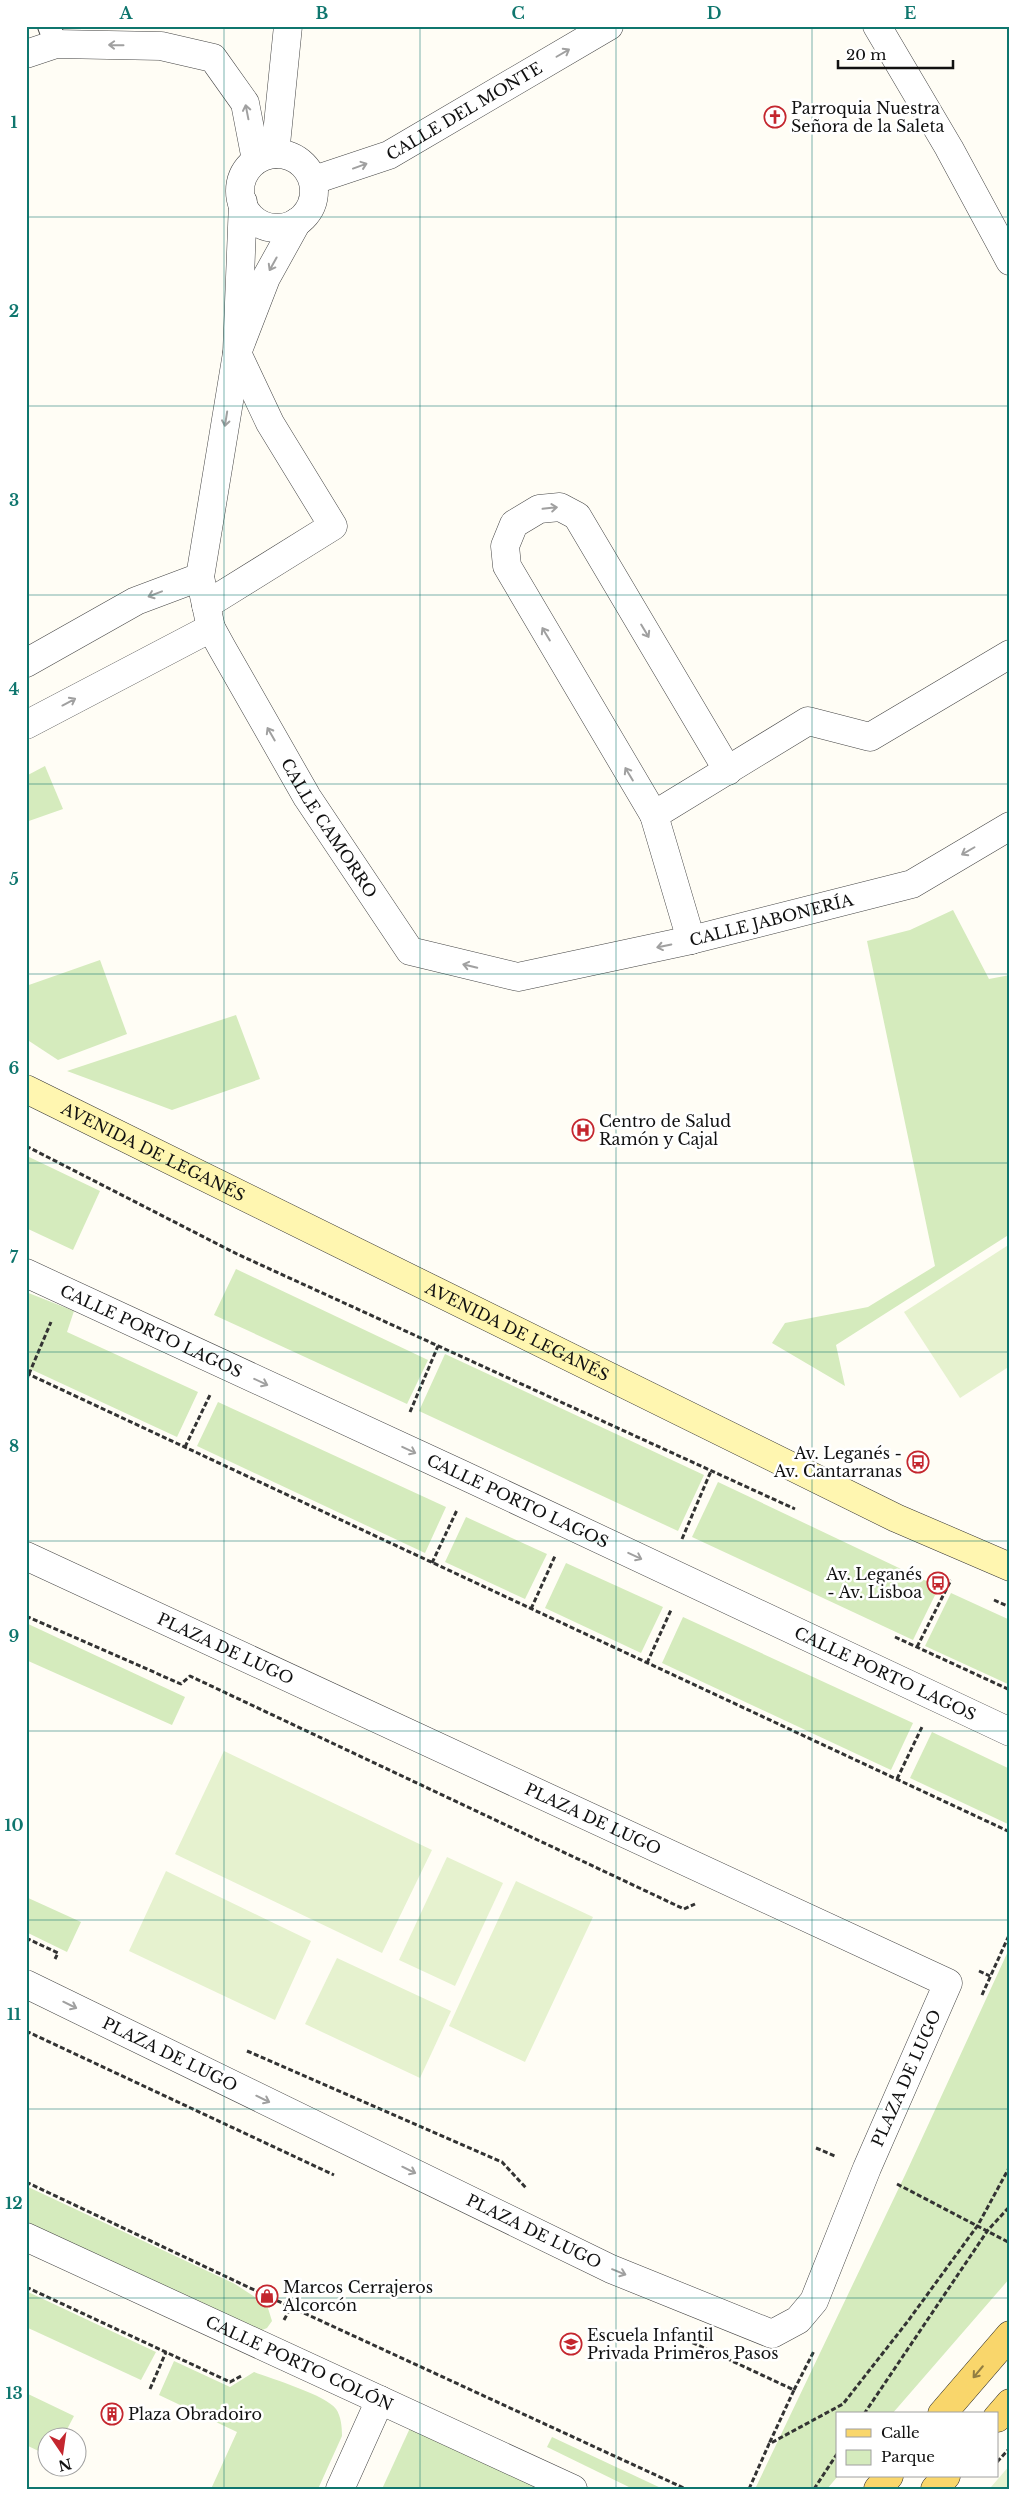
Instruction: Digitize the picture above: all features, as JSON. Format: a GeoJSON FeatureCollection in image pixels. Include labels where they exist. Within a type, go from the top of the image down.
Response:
{"type":"FeatureCollection","features":[{"type":"Feature","properties":{"kind":"main road"},"geometry":{"type":"LineString","coordinates":[[944,2412],[1010,2335]]}},
{"type":"Feature","properties":{"kind":"main road"},"geometry":{"type":"LineString","coordinates":[[998,2417],[1010,2403]]}},
{"type":"Feature","properties":{"kind":"main road"},"geometry":{"type":"LineString","coordinates":[[878,2489],[887,2478]]}},
{"type":"Feature","properties":{"kind":"main road"},"geometry":{"type":"LineString","coordinates":[[935,2489],[944,2478]]}},
{"type":"Feature","properties":{"kind":"street"},"geometry":{"type":"LineString","coordinates":[[266,157],[288,26]]}},
{"type":"Feature","properties":{"kind":"street","name":"CALLE DEL MONTE"},"geometry":{"type":"LineString","coordinates":[[314,180],[389,155],[609,26]]}},
{"type":"Feature","properties":{"kind":"street"},"geometry":{"type":"LineString","coordinates":[[877,26],[949,148],[1010,261]]}},
{"type":"Feature","properties":{"kind":"street"},"geometry":{"type":"LineString","coordinates":[[26,54],[52,35],[161,46],[213,58],[245,103],[266,157]]}},
{"type":"Feature","properties":{"kind":"street"},"geometry":{"type":"LineString","coordinates":[[292,156],[305,166],[314,180],[314,201],[304,218],[286,228],[265,227],[248,215],[240,196],[243,176],[266,157],[292,156]]}},
{"type":"Feature","properties":{"kind":"street","name":"CALLE CAMORRO"},"geometry":{"type":"LineString","coordinates":[[242,202],[237,353],[200,577],[213,627],[307,797],[410,951],[518,977]]}},
{"type":"Feature","properties":{"kind":"street","name":"CALLE CAMORRO"},"geometry":{"type":"LineString","coordinates":[[213,627],[334,526],[270,423],[237,353],[266,278],[297,222]]}},
{"type":"Feature","properties":{"kind":"street"},"geometry":{"type":"LineString","coordinates":[[690,940],[654,816],[506,566],[505,546],[514,524],[539,509],[560,507],[577,516],[728,771]]}},
{"type":"Feature","properties":{"kind":"street"},"geometry":{"type":"LineString","coordinates":[[26,663],[136,601],[200,577]]}},
{"type":"Feature","properties":{"kind":"street"},"geometry":{"type":"LineString","coordinates":[[26,724],[213,627]]}},
{"type":"Feature","properties":{"kind":"street"},"geometry":{"type":"LineString","coordinates":[[654,816],[808,721],[870,737],[1010,654]]}},
{"type":"Feature","properties":{"kind":"street","name":"CALLE JABONERÍA"},"geometry":{"type":"LineString","coordinates":[[518,977],[690,940],[912,884],[1010,826]]}},
{"type":"Feature","properties":{"kind":"street","name":"AVENIDA DE LEGANÉS"},"geometry":{"type":"LineString","coordinates":[[26,1089],[896,1518],[1010,1567]]}},
{"type":"Feature","properties":{"kind":"street","name":"CALLE PORTO LAGOS"},"geometry":{"type":"LineString","coordinates":[[26,1273],[463,1474],[1010,1732]]}},
{"type":"Feature","properties":{"kind":"street","name":"PLAZA DE LUGO"},"geometry":{"type":"LineString","coordinates":[[26,1556],[948,1983],[867,2168],[814,2301],[798,2320],[772,2334],[611,2269],[26,1984]]}},
{"type":"Feature","properties":{"kind":"street","name":"CALLE PORTO COLÓN"},"geometry":{"type":"LineString","coordinates":[[26,2237],[573,2489]]}},
{"type":"Feature","properties":{"kind":"street"},"geometry":{"type":"LineString","coordinates":[[340,2489],[380,2400]]}},
{"type":"Feature","properties":{"kind":"path"},"geometry":{"type":"LineString","coordinates":[[26,1147],[237,1254],[800,1512]]}},
{"type":"Feature","properties":{"kind":"path"},"geometry":{"type":"LineString","coordinates":[[26,1381],[54,1314]]}},
{"type":"Feature","properties":{"kind":"path"},"geometry":{"type":"LineString","coordinates":[[409,1415],[438,1346]]}},
{"type":"Feature","properties":{"kind":"path"},"geometry":{"type":"LineString","coordinates":[[28,1374],[1010,1832]]}},
{"type":"Feature","properties":{"kind":"path"},"geometry":{"type":"LineString","coordinates":[[185,1447],[212,1389]]}},
{"type":"Feature","properties":{"kind":"path"},"geometry":{"type":"LineString","coordinates":[[682,1540],[711,1471]]}},
{"type":"Feature","properties":{"kind":"path"},"geometry":{"type":"LineString","coordinates":[[432,1563],[459,1506]]}},
{"type":"Feature","properties":{"kind":"path"},"geometry":{"type":"LineString","coordinates":[[531,1609],[556,1554]]}},
{"type":"Feature","properties":{"kind":"path"},"geometry":{"type":"LineString","coordinates":[[942,1576],[960,1584]]}},
{"type":"Feature","properties":{"kind":"path"},"geometry":{"type":"LineString","coordinates":[[917,1648],[951,1580]]}},
{"type":"Feature","properties":{"kind":"path"},"geometry":{"type":"LineString","coordinates":[[993,1600],[1010,1607]]}},
{"type":"Feature","properties":{"kind":"path"},"geometry":{"type":"LineString","coordinates":[[647,1663],[672,1609]]}},
{"type":"Feature","properties":{"kind":"path"},"geometry":{"type":"LineString","coordinates":[[26,1616],[181,1684],[190,1676],[684,1909],[701,1901]]}},
{"type":"Feature","properties":{"kind":"path"},"geometry":{"type":"LineString","coordinates":[[897,1779],[925,1719]]}},
{"type":"Feature","properties":{"kind":"path"},"geometry":{"type":"LineString","coordinates":[[990,1976],[1010,1933]]}},
{"type":"Feature","properties":{"kind":"path"},"geometry":{"type":"LineString","coordinates":[[26,1938],[58,1953],[52,1965]]}},
{"type":"Feature","properties":{"kind":"path"},"geometry":{"type":"LineString","coordinates":[[26,2031],[342,2179]]}},
{"type":"Feature","properties":{"kind":"path"},"geometry":{"type":"LineString","coordinates":[[238,2047],[502,2162],[526,2188],[534,2192]]}},
{"type":"Feature","properties":{"kind":"path"},"geometry":{"type":"LineString","coordinates":[[816,2148],[867,2168],[1010,2243]]}},
{"type":"Feature","properties":{"kind":"path"},"geometry":{"type":"LineString","coordinates":[[769,2444],[843,2404],[908,2321],[978,2225],[1010,2166]]}},
{"type":"Feature","properties":{"kind":"path"},"geometry":{"type":"LineString","coordinates":[[26,2182],[276,2300],[686,2489]]}},
{"type":"Feature","properties":{"kind":"path"},"geometry":{"type":"LineString","coordinates":[[865,2412],[988,2230],[1010,2206]]}},
{"type":"Feature","properties":{"kind":"path"},"geometry":{"type":"LineString","coordinates":[[26,2287],[230,2382],[248,2373]]}},
{"type":"Feature","properties":{"kind":"path"},"geometry":{"type":"LineString","coordinates":[[668,2331],[794,2390],[749,2489]]}},
{"type":"Feature","properties":{"kind":"path"},"geometry":{"type":"LineString","coordinates":[[150,2389],[166,2352]]}},
{"type":"Feature","properties":{"kind":"path"},"geometry":{"type":"LineString","coordinates":[[998,2461],[1010,2448]]}},
{"type":"Feature","properties":{"kind":"path"},"geometry":{"type":"LineString","coordinates":[[814,2489],[836,2456]]}},
{"type":"Feature","properties":{"kind":"green space"},"geometry":{"type":"Polygon","coordinates":[[[45,766],[63,809],[26,822],[26,776],[45,766]]]}},
{"type":"Feature","properties":{"kind":"green space"},"geometry":{"type":"Polygon","coordinates":[[[953,910],[989,979],[1010,975],[1010,1234],[836,1345],[845,1386],[772,1343],[785,1323],[868,1307],[935,1266],[867,941],[910,930],[953,910]]]}},
{"type":"Feature","properties":{"kind":"green space"},"geometry":{"type":"Polygon","coordinates":[[[100,960],[127,1034],[58,1060],[26,1039],[26,986],[100,960]]]}},
{"type":"Feature","properties":{"kind":"green space"},"geometry":{"type":"Polygon","coordinates":[[[236,1015],[260,1079],[172,1110],[67,1071],[236,1015]]]}},
{"type":"Feature","properties":{"kind":"green space"},"geometry":{"type":"Polygon","coordinates":[[[29,1157],[100,1191],[73,1250],[26,1228],[26,1163],[29,1157]]]}},
{"type":"Feature","properties":{"kind":"green space"},"geometry":{"type":"Polygon","coordinates":[[[1010,1244],[1010,1366],[960,1398],[904,1312],[1010,1244]]]}},
{"type":"Feature","properties":{"kind":"green space"},"geometry":{"type":"Polygon","coordinates":[[[236,1269],[428,1360],[407,1404],[214,1315],[236,1269]]]}},
{"type":"Feature","properties":{"kind":"green space"},"geometry":{"type":"Polygon","coordinates":[[[26,1292],[74,1311],[67,1332],[198,1392],[177,1437],[26,1367],[26,1292]]]}},
{"type":"Feature","properties":{"kind":"green space"},"geometry":{"type":"Polygon","coordinates":[[[445,1354],[704,1475],[678,1531],[419,1411],[445,1354]]]}},
{"type":"Feature","properties":{"kind":"green space"},"geometry":{"type":"Polygon","coordinates":[[[218,1402],[446,1507],[425,1553],[197,1446],[218,1402]]]}},
{"type":"Feature","properties":{"kind":"green space"},"geometry":{"type":"Polygon","coordinates":[[[718,1482],[939,1587],[913,1640],[692,1537],[718,1482]]]}},
{"type":"Feature","properties":{"kind":"green space"},"geometry":{"type":"Polygon","coordinates":[[[466,1517],[547,1554],[525,1599],[445,1562],[466,1517]]]}},
{"type":"Feature","properties":{"kind":"green space"},"geometry":{"type":"Polygon","coordinates":[[[566,1563],[663,1607],[641,1653],[545,1608],[566,1563]]]}},
{"type":"Feature","properties":{"kind":"green space"},"geometry":{"type":"Polygon","coordinates":[[[951,1593],[1010,1620],[1010,1685],[925,1646],[951,1593]]]}},
{"type":"Feature","properties":{"kind":"green space"},"geometry":{"type":"Polygon","coordinates":[[[683,1617],[913,1723],[891,1770],[662,1663],[683,1617]]]}},
{"type":"Feature","properties":{"kind":"green space"},"geometry":{"type":"Polygon","coordinates":[[[26,1623],[185,1697],[172,1725],[26,1660],[26,1623]]]}},
{"type":"Feature","properties":{"kind":"green space"},"geometry":{"type":"Polygon","coordinates":[[[932,1732],[1010,1769],[1010,1825],[910,1778],[932,1732]]]}},
{"type":"Feature","properties":{"kind":"green space"},"geometry":{"type":"Polygon","coordinates":[[[224,1751],[432,1850],[382,1953],[175,1854],[224,1751]]]}},
{"type":"Feature","properties":{"kind":"green space"},"geometry":{"type":"Polygon","coordinates":[[[447,1857],[503,1883],[455,1986],[399,1960],[447,1857]]]}},
{"type":"Feature","properties":{"kind":"green space"},"geometry":{"type":"Polygon","coordinates":[[[166,1871],[311,1941],[275,2020],[129,1951],[166,1871]]]}},
{"type":"Feature","properties":{"kind":"green space"},"geometry":{"type":"Polygon","coordinates":[[[516,1881],[593,1917],[525,2062],[449,2026],[516,1881]]]}},
{"type":"Feature","properties":{"kind":"green space"},"geometry":{"type":"Polygon","coordinates":[[[26,1897],[81,1922],[67,1952],[26,1932],[26,1897]]]}},
{"type":"Feature","properties":{"kind":"green space"},"geometry":{"type":"Polygon","coordinates":[[[1010,1947],[1010,2278],[894,2412],[836,2412],[836,2478],[827,2489],[755,2489],[906,2173],[1010,1947]]]}},
{"type":"Feature","properties":{"kind":"green space"},"geometry":{"type":"Polygon","coordinates":[[[337,1958],[451,2011],[420,2078],[305,2024],[337,1958]]]}},
{"type":"Feature","properties":{"kind":"green space"},"geometry":{"type":"Polygon","coordinates":[[[26,2186],[235,2284],[267,2305],[272,2321],[267,2328],[260,2331],[26,2222],[26,2186]]]}},
{"type":"Feature","properties":{"kind":"green space"},"geometry":{"type":"Polygon","coordinates":[[[26,2291],[156,2352],[141,2380],[26,2327],[26,2291]]]}},
{"type":"Feature","properties":{"kind":"green space"},"geometry":{"type":"Polygon","coordinates":[[[174,2361],[230,2387],[254,2372],[322,2398],[336,2409],[339,2415],[342,2436],[318,2489],[211,2489],[237,2432],[159,2395],[174,2361]]]}},
{"type":"Feature","properties":{"kind":"green space"},"geometry":{"type":"Polygon","coordinates":[[[26,2393],[74,2416],[68,2428],[38,2428],[38,2451],[26,2445],[26,2393]]]}},
{"type":"Feature","properties":{"kind":"green space"},"geometry":{"type":"Polygon","coordinates":[[[410,2428],[534,2477],[538,2489],[382,2489],[410,2428]]]}},
{"type":"Feature","properties":{"kind":"green space"},"geometry":{"type":"Polygon","coordinates":[[[552,2437],[663,2489],[633,2489],[547,2447],[552,2437]]]}},
{"type":"Feature","properties":{"kind":"green space"},"geometry":{"type":"Polygon","coordinates":[[[1010,2465],[1010,2489],[989,2489],[991,2487],[1010,2465]]]}},
{"type":"Feature","properties":{"kind":"place","name":"Parroquia Nuestra Señora de la Saleta"},"geometry":{"type":"Point","coordinates":[775,117]}},
{"type":"Feature","properties":{"kind":"place","name":"Centro de Salud Ramón y Cajal"},"geometry":{"type":"Point","coordinates":[583,1130]}},
{"type":"Feature","properties":{"kind":"place","name":"Av. Leganés - Av. Cantarranas"},"geometry":{"type":"Point","coordinates":[918,1462]}},
{"type":"Feature","properties":{"kind":"place","name":"Av. Leganés - Av. Lisboa"},"geometry":{"type":"Point","coordinates":[938,1583]}},
{"type":"Feature","properties":{"kind":"place","name":"Marcos Cerrajeros Alcorcón"},"geometry":{"type":"Point","coordinates":[267,2296]}},
{"type":"Feature","properties":{"kind":"place","name":"Escuela Infantil Privada Primeros Pasos"},"geometry":{"type":"Point","coordinates":[571,2344]}},
{"type":"Feature","properties":{"kind":"place","name":"Plaza Obradoiro"},"geometry":{"type":"Point","coordinates":[112,2414]}}]}
